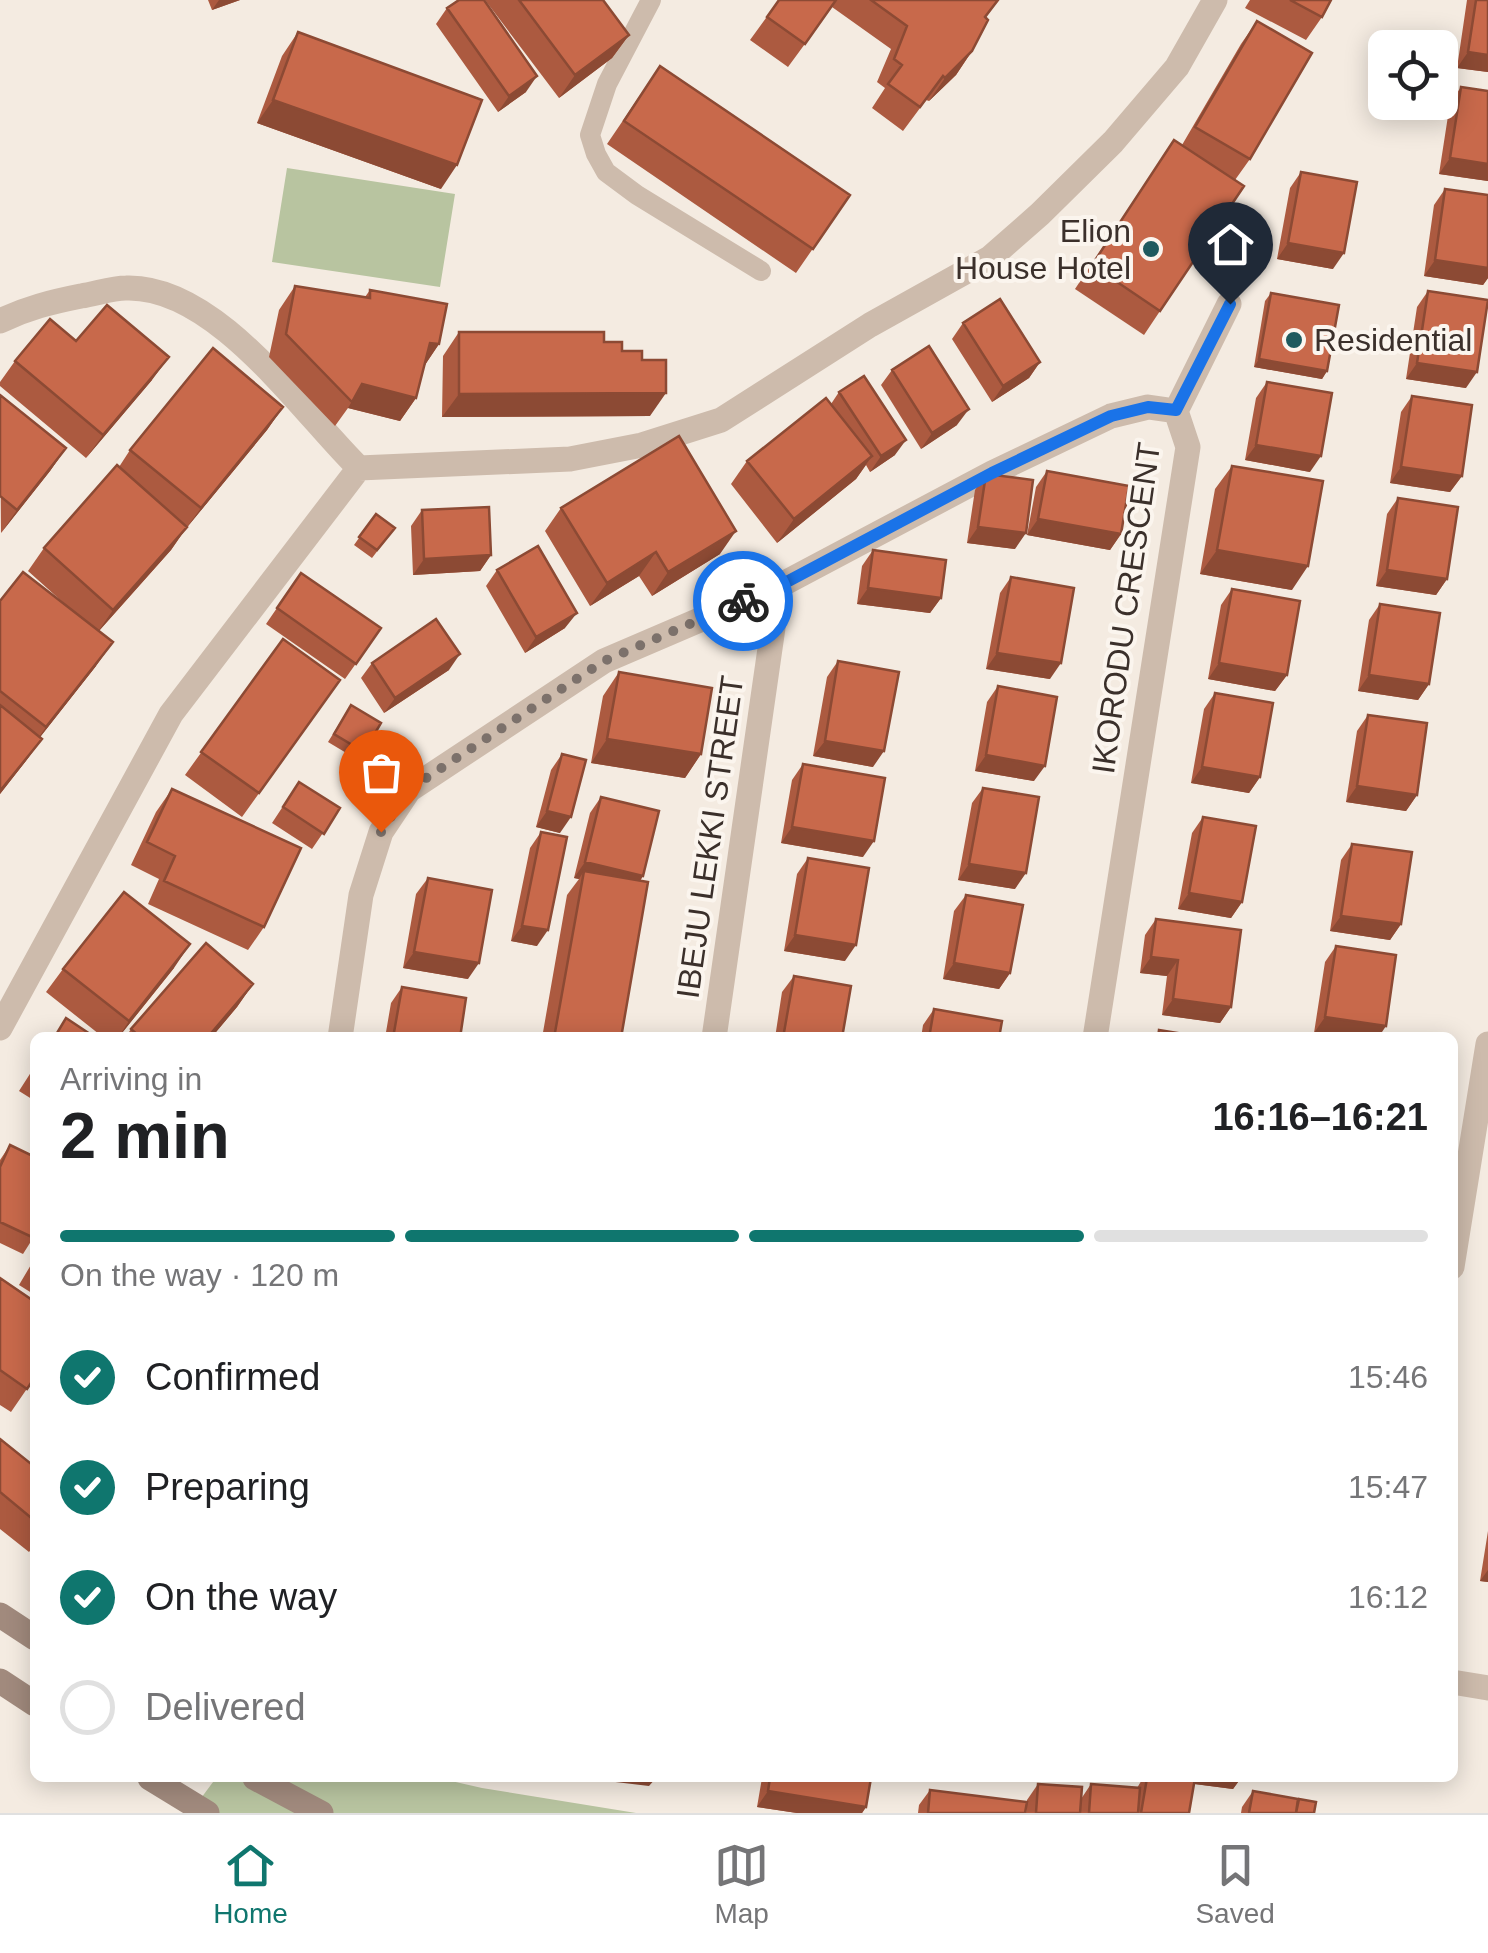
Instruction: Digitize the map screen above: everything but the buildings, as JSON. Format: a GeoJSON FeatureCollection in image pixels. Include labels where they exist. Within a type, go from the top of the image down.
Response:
{"type":"FeatureCollection","features":[{"type":"Feature","properties":{"kind":"main road"},"geometry":{"type":"LineString","coordinates":[[0,1615],[30,1635]]}},
{"type":"Feature","properties":{"kind":"main road"},"geometry":{"type":"LineString","coordinates":[[0,1681],[30,1701]]}},
{"type":"Feature","properties":{"kind":"main road"},"geometry":{"type":"LineString","coordinates":[[157,1782],[207,1813]]}},
{"type":"Feature","properties":{"kind":"main road"},"geometry":{"type":"LineString","coordinates":[[263,1782],[321,1813]]}},
{"type":"Feature","properties":{"kind":"street"},"geometry":{"type":"LineString","coordinates":[[0,322],[32,306],[128,287],[184,300],[260,359],[359,468],[570,459],[642,445],[721,420],[870,326],[990,258],[1113,142],[1177,67],[1215,0]]}},
{"type":"Feature","properties":{"kind":"street"},"geometry":{"type":"LineString","coordinates":[[1176,410],[1230,304]]}},
{"type":"Feature","properties":{"kind":"street","name":"IKORODU CRESCENT"},"geometry":{"type":"LineString","coordinates":[[341,1032],[361,895],[381,832],[408,790],[604,661],[779,586],[992,473],[1111,416],[1148,407],[1176,410],[1188,446],[1096,1032]]}},
{"type":"Feature","properties":{"kind":"street"},"geometry":{"type":"LineString","coordinates":[[0,1028],[172,714],[359,468]]}},
{"type":"Feature","properties":{"kind":"street","name":"IBEJU LEKKI STREET"},"geometry":{"type":"LineString","coordinates":[[715,1032],[779,586]]}},
{"type":"Feature","properties":{"kind":"street"},"geometry":{"type":"LineString","coordinates":[[1458,1230],[1488,1044]]}},
{"type":"Feature","properties":{"kind":"street"},"geometry":{"type":"LineString","coordinates":[[1458,1683],[1488,1688]]}},
{"type":"Feature","properties":{"kind":"lane"},"geometry":{"type":"LineString","coordinates":[[651,0],[607,84],[590,135],[596,154],[606,172],[637,195],[761,272]]}},
{"type":"Feature","properties":{"kind":"green space"},"geometry":{"type":"Polygon","coordinates":[[[287,168],[455,194],[440,287],[272,262],[287,168]]]}},
{"type":"Feature","properties":{"kind":"green space"},"geometry":{"type":"Polygon","coordinates":[[[213,1782],[456,1782],[636,1813],[190,1813],[213,1782]]]}},
{"type":"Feature","properties":{"kind":"way so far"},"geometry":{"type":"LineString","coordinates":[[381,832],[408,790],[458,754],[604,661],[743,601]]}},
{"type":"Feature","properties":{"kind":"place","name":"Elion House Hotel"},"geometry":{"type":"Point","coordinates":[1151,249]}},
{"type":"Feature","properties":{"kind":"place","name":"Residential"},"geometry":{"type":"Point","coordinates":[1294,340]}},
{"type":"Feature","properties":{"kind":"route"},"geometry":{"type":"LineString","coordinates":[[743,601],[1111,416],[1148,407],[1176,410],[1230,304]]}}]}
